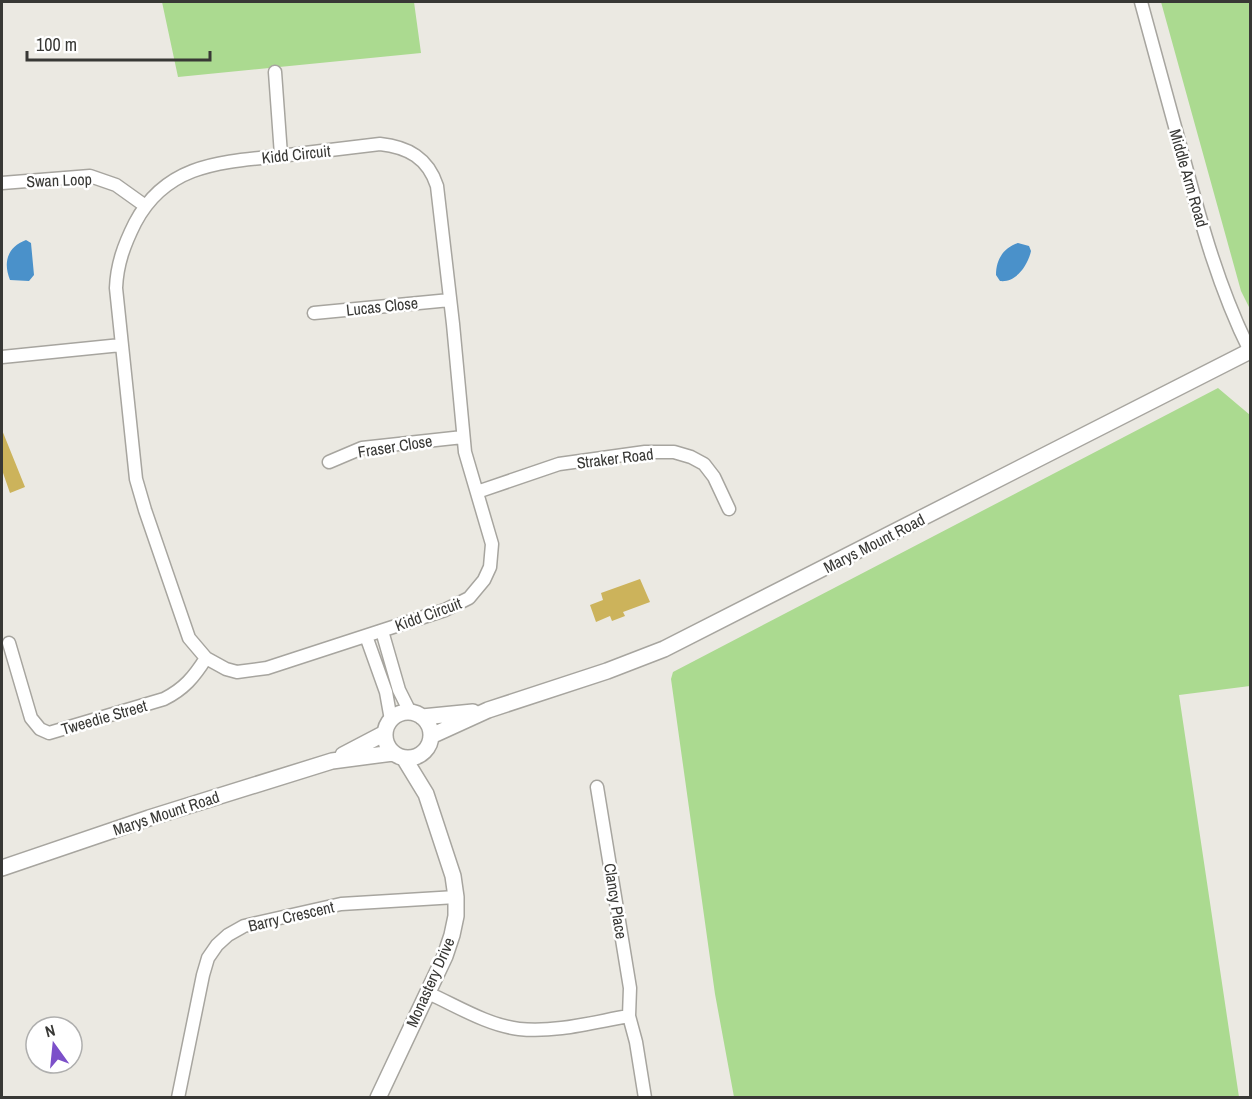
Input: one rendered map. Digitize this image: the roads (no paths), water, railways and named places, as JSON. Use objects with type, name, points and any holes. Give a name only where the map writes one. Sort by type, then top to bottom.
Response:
[{"type":"street","name":"Middle Arm Road","points":[[1141,2],[1193,194],[1224,294],[1250,351]]},
{"type":"street","points":[[275,72],[281,155]]},
{"type":"street","name":"Kidd Circuit","points":[[380,144],[405,149],[432,171],[437,186],[463,437],[469,470],[492,544],[490,567],[484,580],[469,598],[460,604],[267,668],[237,672],[206,658],[189,638],[145,510],[136,479],[121,345],[116,288],[117,268],[124,245],[144,206],[162,188],[190,171],[229,161],[281,155],[380,144]]},
{"type":"street","name":"Swan Loop","points":[[2,183],[90,176],[116,185],[144,206]]},
{"type":"street","name":"Lucas Close","points":[[315,314],[450,300]]},
{"type":"street","points":[[2,357],[121,345]]},
{"type":"street","name":"Marys Mount Road","points":[[431,736],[488,710],[607,671],[664,649],[1250,351]]},
{"type":"street","name":"Fraser Close","points":[[329,462],[362,448],[463,437]]},
{"type":"street","name":"Straker Road","points":[[477,492],[559,464],[645,452],[674,452],[704,464],[714,477],[729,509]]},
{"type":"street","points":[[366,636],[386,692],[388,727],[385,741],[398,755],[411,758],[424,752],[428,747],[430,729],[416,715],[399,690],[382,631]]},
{"type":"street","name":"Tweedie Street","points":[[9,643],[31,718],[40,729],[49,733],[164,699],[192,680],[206,658]]},
{"type":"street","name":"Marys Mount Road","points":[[416,715],[488,710]]},
{"type":"street","points":[[388,727],[396,715],[416,715]]},
{"type":"street","name":"Marys Mount Road","points":[[332,761],[388,727]]},
{"type":"street","name":"Monastery Drive","points":[[378,1098],[406,1035],[428,993],[452,935],[456,916],[456,897],[448,858],[426,794],[424,752]]},
{"type":"street","name":"Marys Mount Road","points":[[2,868],[149,818],[332,761],[398,755]]},
{"type":"street","name":"Monastery Drive","points":[[398,755],[426,794]]},
{"type":"street","name":"Clancy Place","points":[[597,787],[630,988],[629,1016],[636,1042],[645,1098]]},
{"type":"street","name":"Barry Crescent","points":[[178,1098],[208,958],[228,935],[244,926],[341,904],[456,897]]},
{"type":"street","points":[[428,993],[495,1024],[518,1029],[546,1030],[629,1016]]},
{"type":"water","points":[[26,240],[31,243],[34,275],[29,281],[10,280],[7,268],[8,256],[14,247]]},
{"type":"water","points":[[1018,243],[1029,246],[1031,251],[1027,262],[1016,276],[1000,281],[996,275],[997,264],[1004,251]]}]
